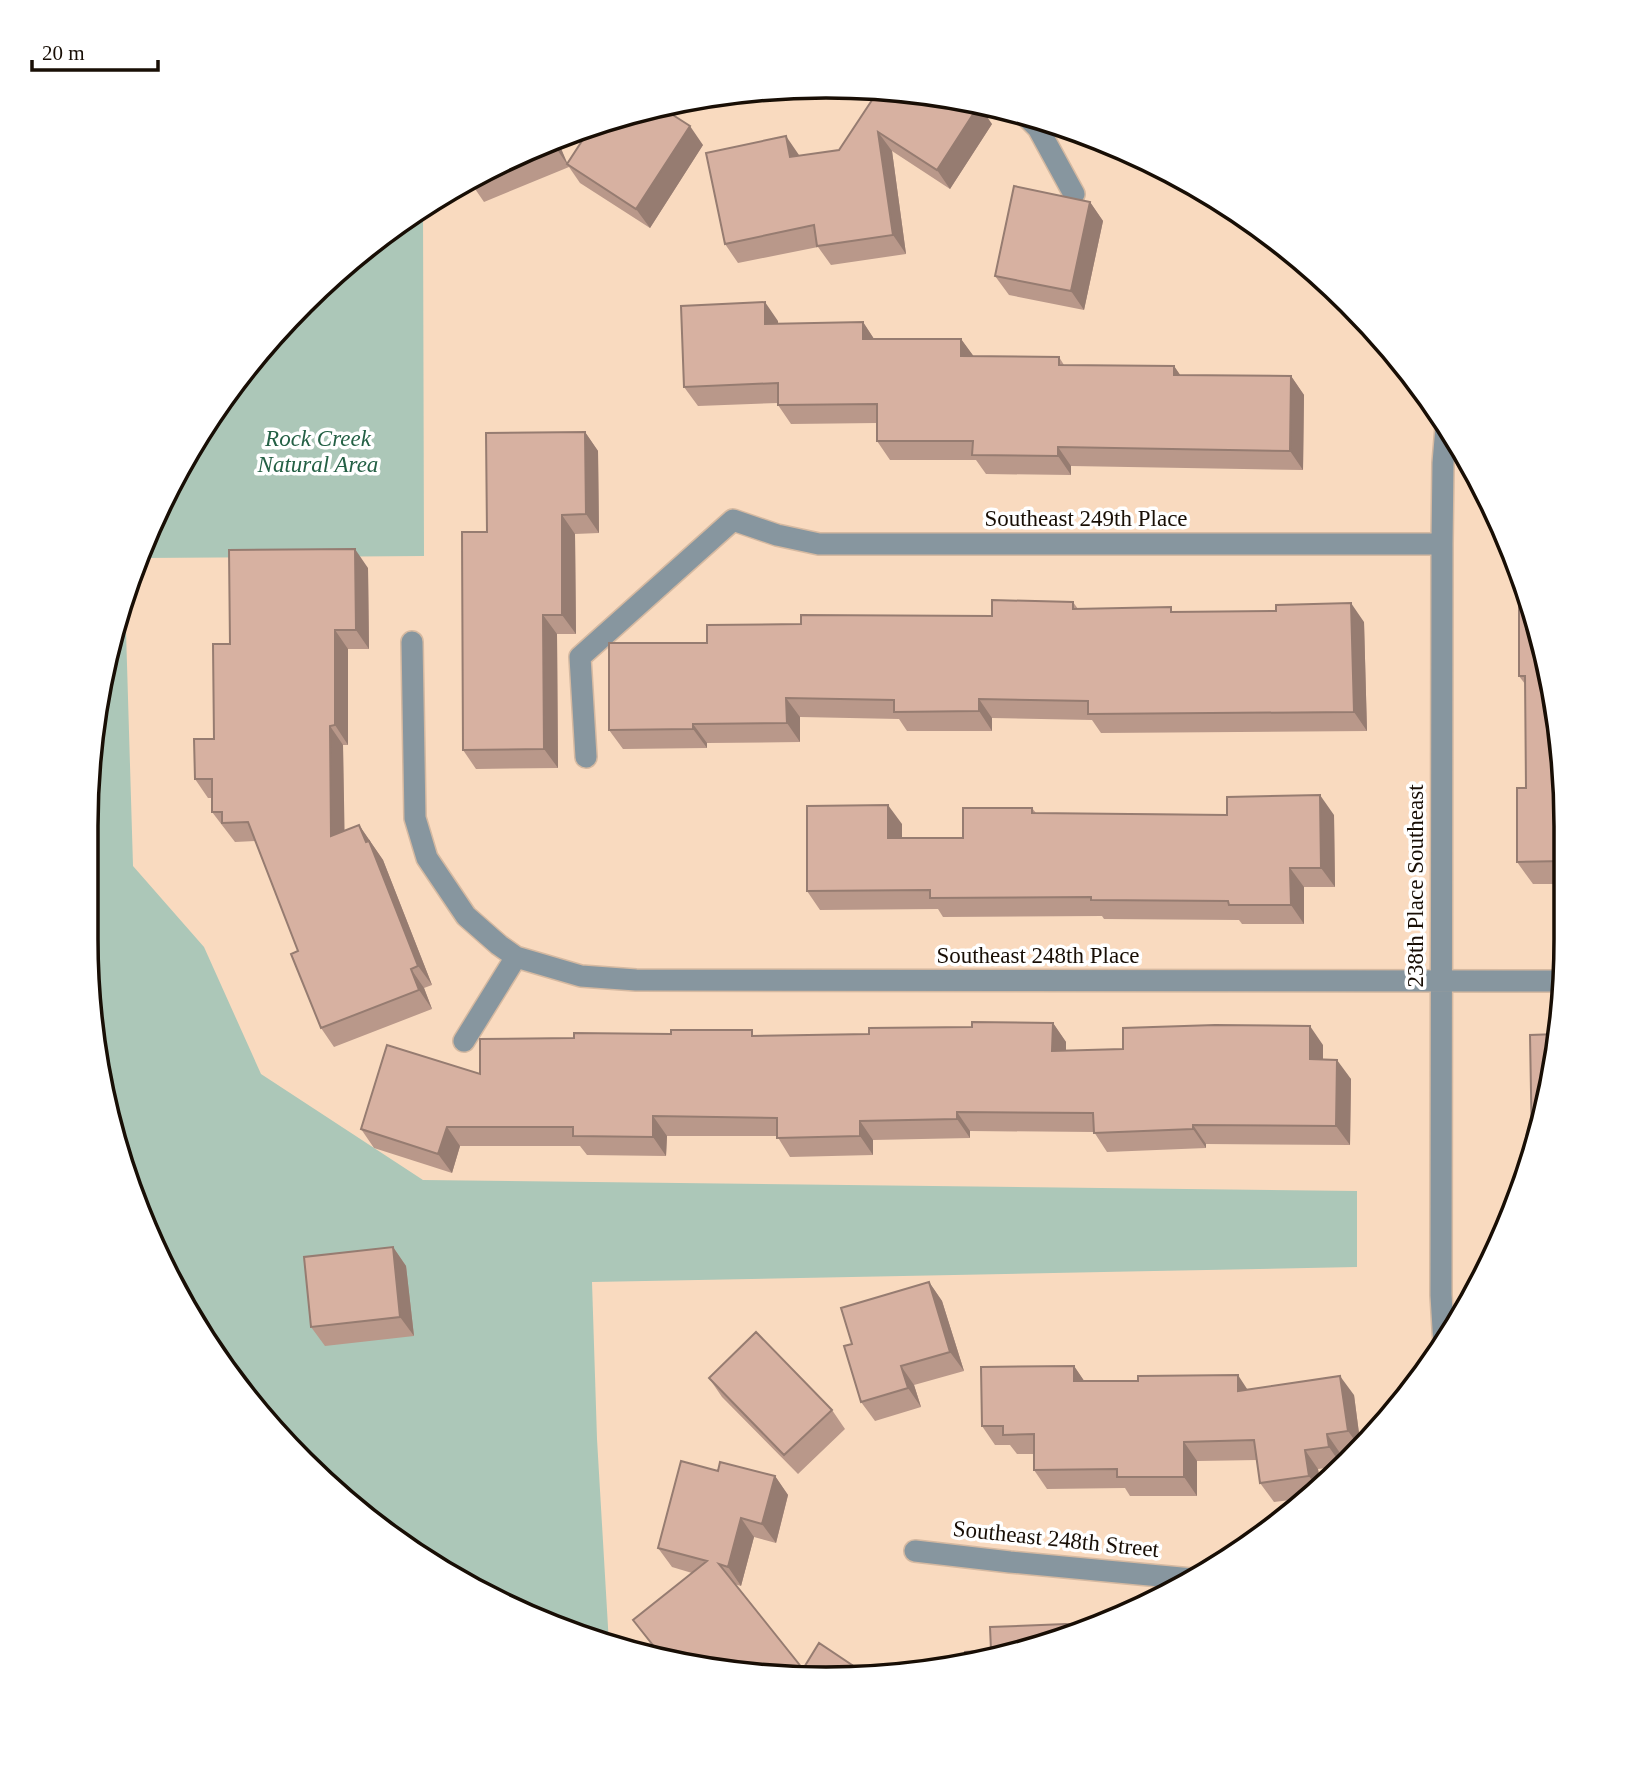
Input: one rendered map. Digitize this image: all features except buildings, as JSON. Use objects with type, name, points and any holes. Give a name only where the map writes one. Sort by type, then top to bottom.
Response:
[{"type":"street","points":[[1040,131],[1074,194]]},
{"type":"street","name":"238th Place Southeast","points":[[1443,1324],[1441,982],[1445,444]]},
{"type":"street","name":"Southeast 249th Place","points":[[586,757],[580,657],[733,520],[777,535],[819,544],[1442,544]]},
{"type":"street","points":[[412,642],[415,818],[427,858],[466,916],[516,957],[464,1041]]},
{"type":"street","name":"Southeast 248th Place","points":[[516,957],[581,976],[636,980],[1552,981]]},
{"type":"street","name":"Southeast 248th Street","points":[[915,1550],[1175,1577]]},
{"type":"green space","name":"Rock Creek Natural Area","points":[[423,220],[424,556],[149,558],[173,504],[196,462],[248,383],[311,311],[383,248]]},
{"type":"green space","points":[[126,628],[133,866],[204,947],[261,1074],[423,1180],[1357,1191],[1357,1267],[592,1282],[597,1439],[608,1633],[547,1612],[504,1592],[462,1569],[383,1517],[311,1454],[279,1419],[248,1382],[196,1303],[153,1218],[137,1173],[112,1081],[104,1034],[98,939],[100,778],[112,684]]}]
